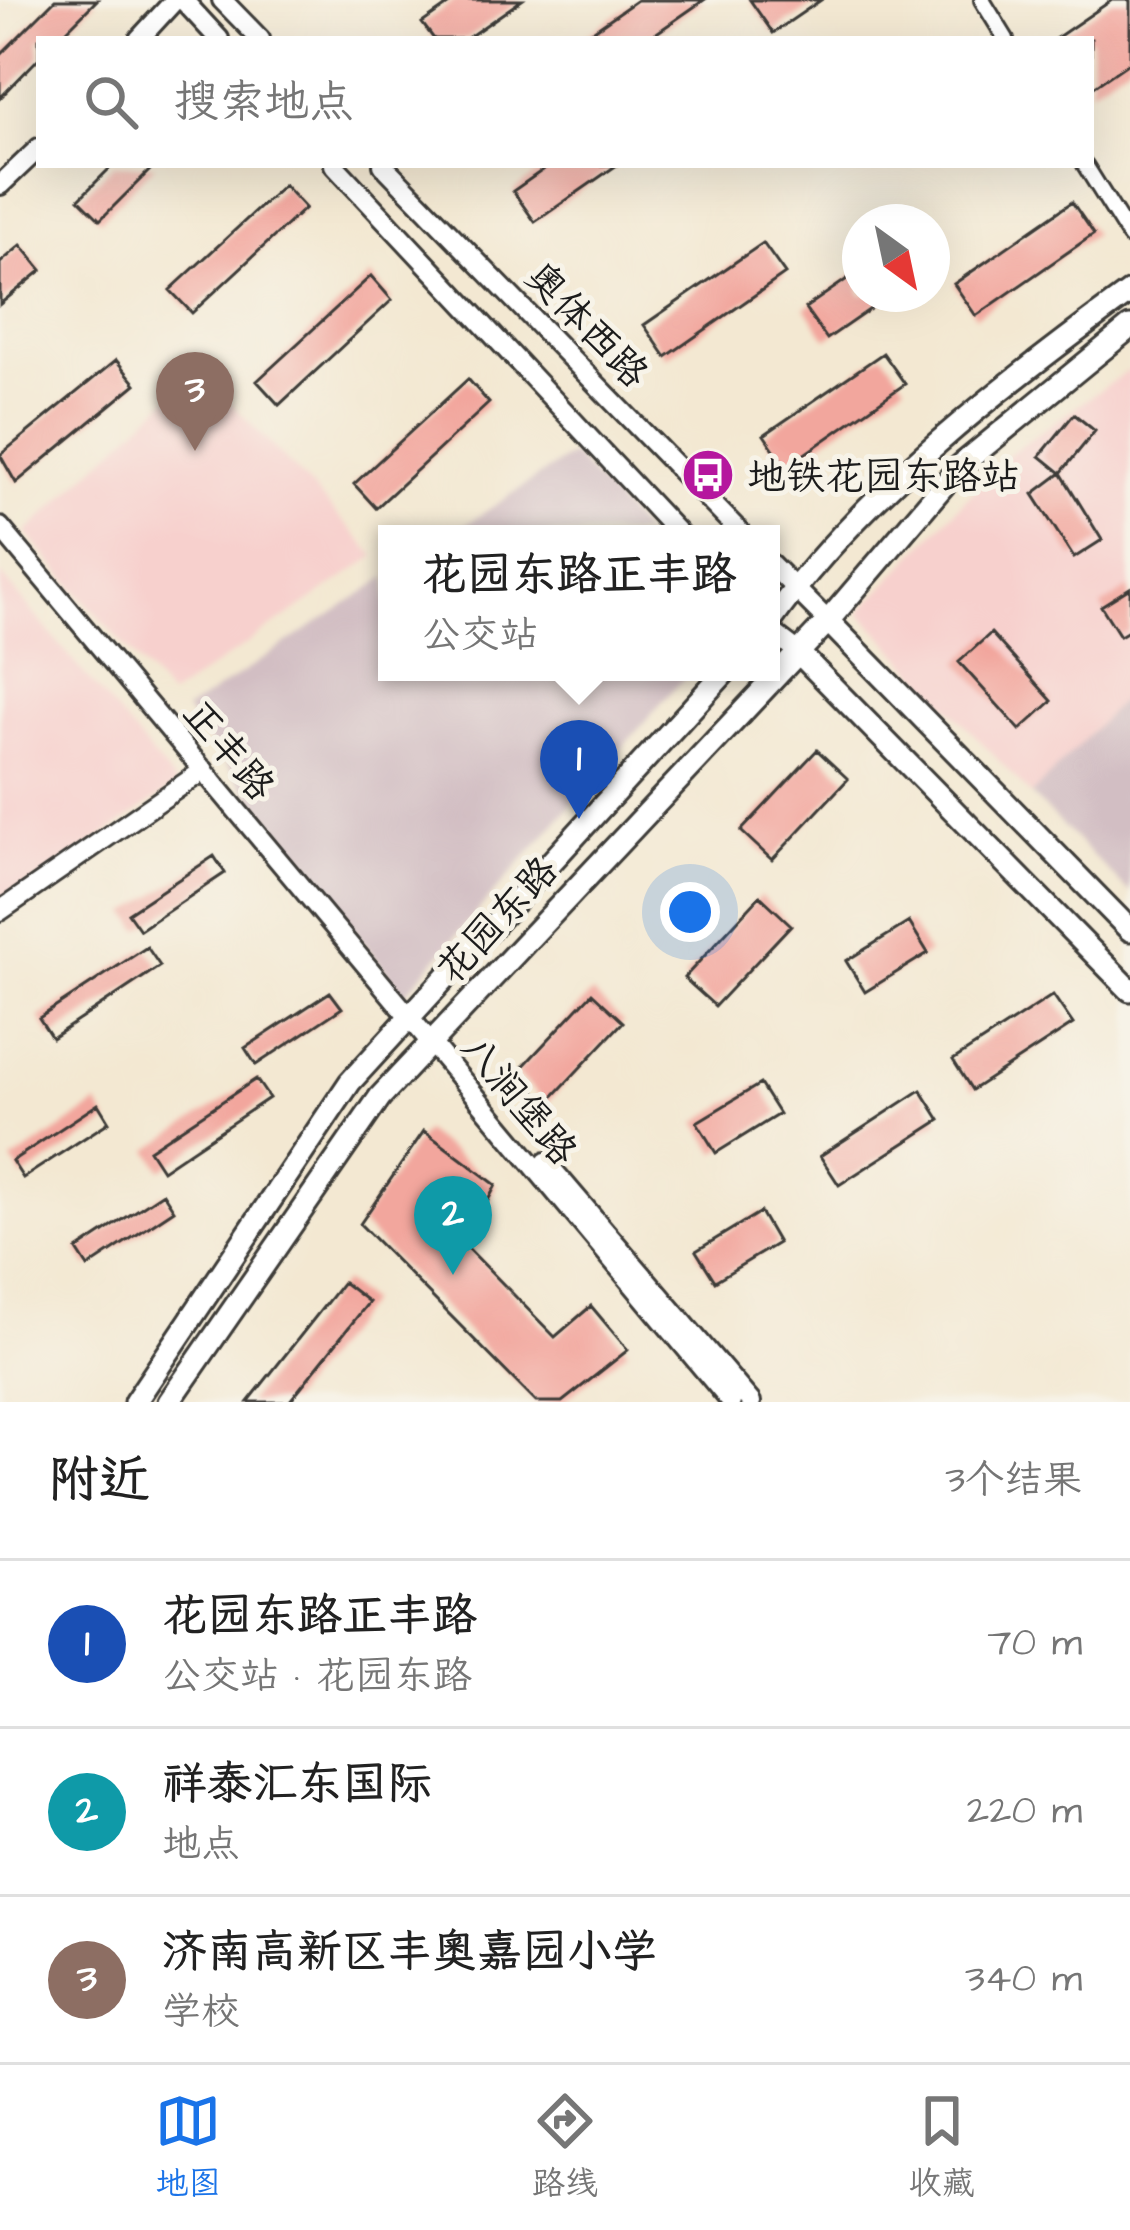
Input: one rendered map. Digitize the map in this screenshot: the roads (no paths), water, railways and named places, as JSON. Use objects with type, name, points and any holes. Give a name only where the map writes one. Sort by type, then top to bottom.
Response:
[{"type":"main road","points":[[780,608],[794,588],[971,417],[1036,360],[1130,292]]},
{"type":"main road","name":"花园东路","points":[[780,667],[828,621],[960,466],[1130,327]]},
{"type":"main road","points":[[828,621],[1130,930]]},
{"type":"main road","points":[[796,650],[1130,990]]},
{"type":"main road","name":"花园东路","points":[[135,1402],[350,1082],[717,681]]},
{"type":"main road","name":"花园东路","points":[[169,1402],[303,1201],[380,1097],[767,681]]},
{"type":"street","points":[[143,36],[179,0],[216,36]]},
{"type":"street","points":[[222,0],[257,36]]},
{"type":"street","points":[[982,0],[1004,36]]},
{"type":"street","points":[[1,181],[36,151]]},
{"type":"street","name":"奥体西路","points":[[337,168],[671,525]]},
{"type":"street","name":"奥体西路","points":[[386,168],[733,525]]},
{"type":"street","points":[[1087,168],[1130,237]]},
{"type":"street","name":"正丰路","points":[[0,527],[409,1013]]},
{"type":"street","points":[[780,573],[828,621]]},
{"type":"street","points":[[780,638],[796,650]]},
{"type":"street","points":[[0,911],[204,770]]},
{"type":"street","name":"八涧堡路","points":[[409,1013],[751,1402]]},
{"type":"street","name":"八涧堡路","points":[[433,1039],[731,1402]]},
{"type":"place","name":"济南高新区丰奥嘉园小学","points":[[195,451]]},
{"type":"place","name":"地铁花园东路站","points":[[708,475]]},
{"type":"place","name":"花园东路正丰路","points":[[579,819]]},
{"type":"place","name":"祥泰汇东国际","points":[[453,1275]]}]
